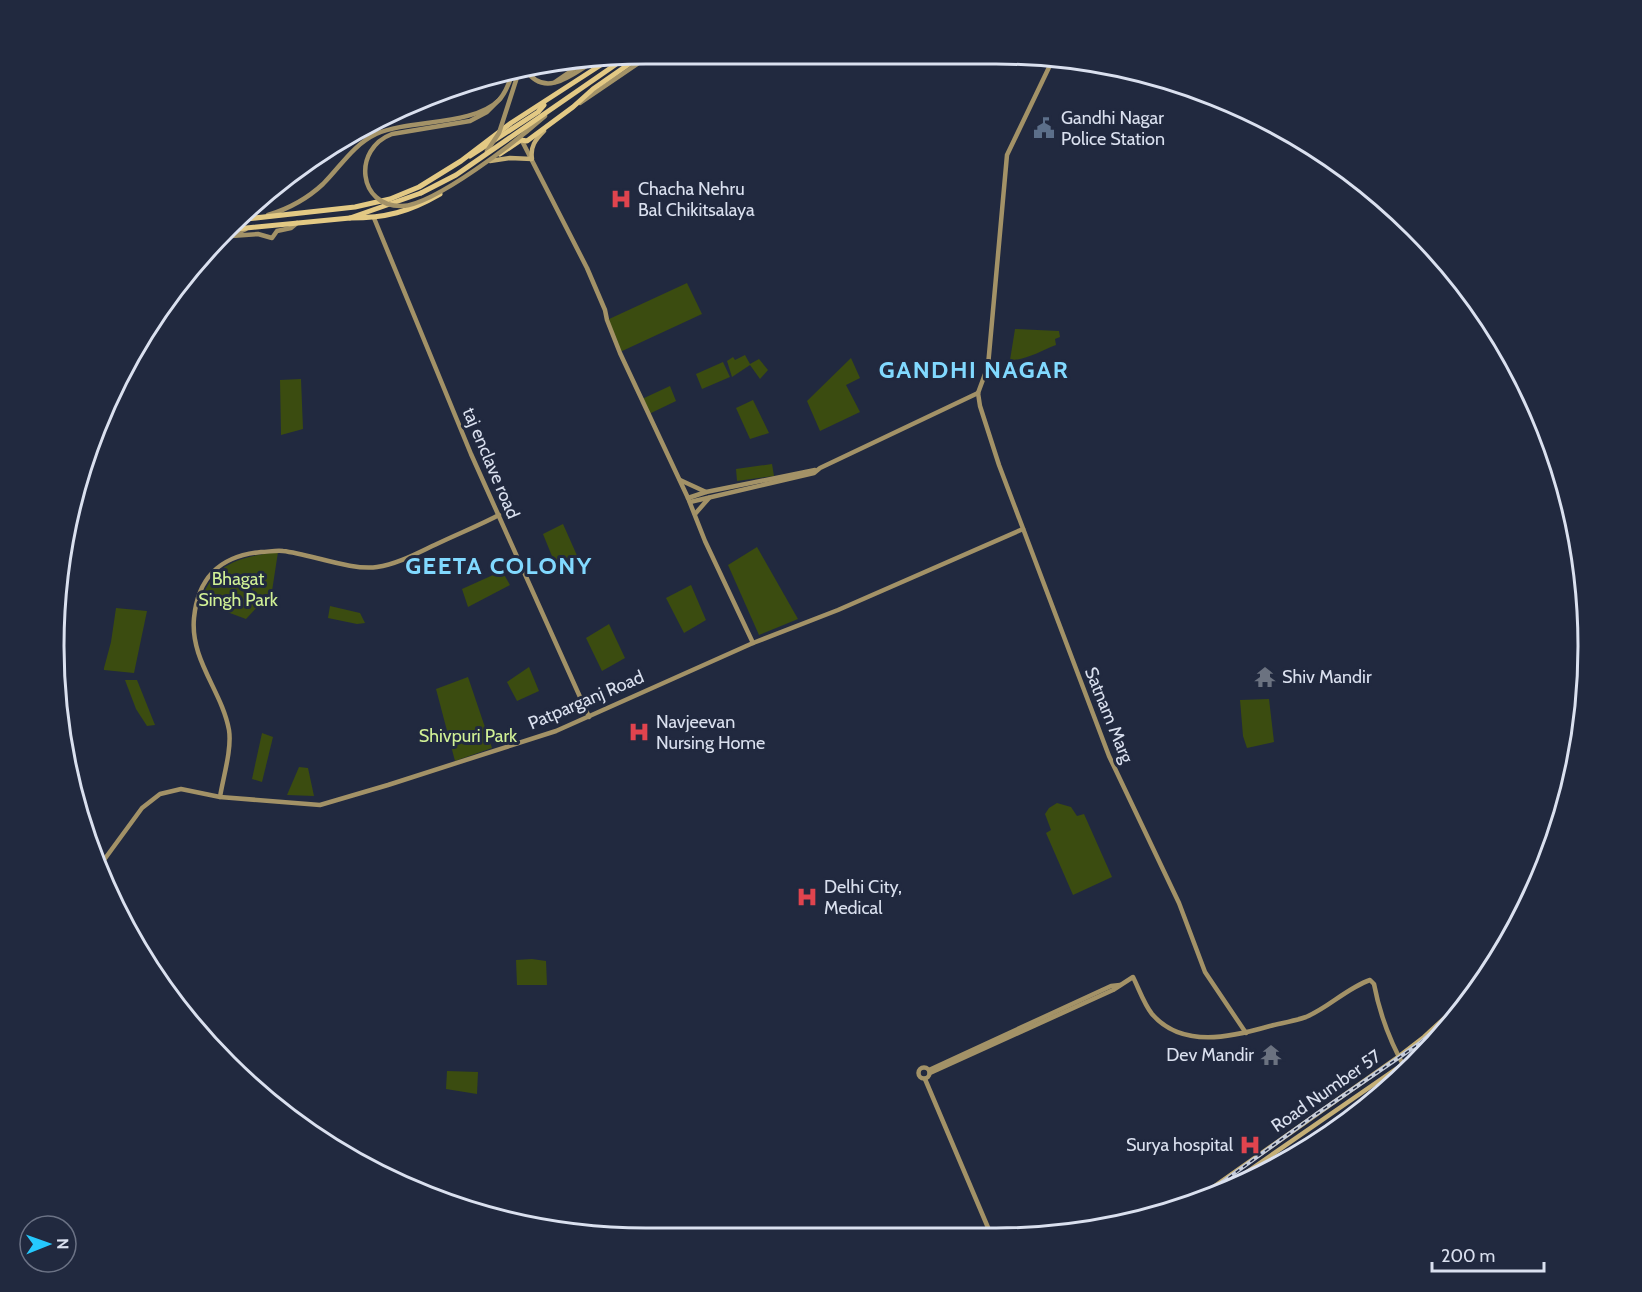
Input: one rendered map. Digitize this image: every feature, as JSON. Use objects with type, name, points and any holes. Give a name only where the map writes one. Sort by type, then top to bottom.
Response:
[{"type":"highway","points":[[241,229],[350,218],[374,218],[402,212],[424,203],[455,186],[521,140],[527,141],[628,65]]},
{"type":"highway","points":[[350,218],[421,193],[456,175],[614,66]]},
{"type":"highway","points":[[254,218],[355,207],[390,199],[418,187],[461,161],[598,67]]},
{"type":"main road","points":[[490,161],[510,158],[532,159],[531,149],[534,142],[554,121]]},
{"type":"main road","name":"Road Number 57","points":[[1219,1183],[1398,1057],[1434,1028]]},
{"type":"main road","points":[[1256,1166],[1392,1071]]},
{"type":"street","points":[[573,107],[637,64]]},
{"type":"street","points":[[689,500],[706,492],[818,469],[978,393],[988,366],[1007,155],[1049,67]]},
{"type":"street","points":[[532,76],[536,80],[553,83],[565,80],[580,68]]},
{"type":"street","points":[[481,158],[499,133],[516,80]]},
{"type":"street","points":[[509,81],[500,99],[488,112],[470,121],[392,134],[382,138],[373,147],[366,162],[366,179],[372,191],[382,201],[397,206],[409,205],[427,198],[495,156],[551,110]]},
{"type":"street","points":[[254,218],[277,212],[311,194],[324,183],[349,153],[372,136],[391,129],[474,114],[500,99]]},
{"type":"street","points":[[513,125],[568,229],[599,295],[623,360],[753,643]]},
{"type":"street","name":"taj enclave road","points":[[374,218],[498,515],[589,717]]},
{"type":"street","points":[[238,233],[272,238],[276,232],[291,228],[297,223]]},
{"type":"street","name":"Satnam Marg","points":[[978,393],[999,465],[1109,756],[1179,903],[1205,972],[1246,1033]]},
{"type":"street","points":[[689,500],[709,498],[801,477],[814,473],[818,469]]},
{"type":"street","points":[[680,480],[706,492]]},
{"type":"street","points":[[695,514],[709,498]]},
{"type":"street","points":[[220,797],[229,733],[223,710],[197,652],[193,621],[196,602],[206,578],[219,566],[234,557],[271,551],[282,551],[344,564],[380,567],[426,549],[498,515]]},
{"type":"street","name":"Patparganj Road","points":[[105,859],[142,808],[160,794],[181,789],[220,797],[328,804],[556,731],[753,643],[838,610],[1023,529]]},
{"type":"street","points":[[925,1079],[929,1072],[1113,990],[1133,977],[1153,1016],[1180,1032],[1202,1038],[1246,1033],[1307,1016],[1370,981],[1374,984],[1385,1029],[1401,1062]]},
{"type":"street","points":[[929,1072],[924,1068],[919,1072],[920,1077],[925,1079],[988,1228]]},
{"type":"green space","points":[[687,283],[702,314],[620,352],[607,320]]},
{"type":"green space","points":[[1015,329],[1059,331],[1060,337],[1055,339],[1056,345],[1028,357],[1010,360]]},
{"type":"green space","points":[[745,355],[750,364],[759,359],[768,370],[760,379],[750,365],[732,377],[727,361],[733,357],[735,360]]},
{"type":"green space","points":[[851,358],[860,378],[846,385],[860,412],[820,431],[807,401]]},
{"type":"green space","points":[[723,362],[730,377],[702,389],[696,374]]},
{"type":"green space","points":[[301,379],[303,429],[281,435],[280,380]]},
{"type":"green space","points":[[670,386],[676,401],[649,414],[642,399]]},
{"type":"green space","points":[[753,400],[769,433],[750,439],[736,408]]},
{"type":"green space","points":[[772,464],[774,476],[737,481],[736,469]]},
{"type":"green space","points":[[563,524],[579,560],[558,571],[543,534]]},
{"type":"green space","points":[[757,547],[798,619],[759,635],[728,565]]},
{"type":"green space","name":"Bhagat Singh Park","points":[[278,552],[272,591],[246,619],[200,602],[213,578],[230,564],[252,556]]},
{"type":"green space","points":[[502,571],[510,585],[468,607],[462,589]]},
{"type":"green space","points":[[691,585],[706,620],[684,633],[666,598]]},
{"type":"green space","points":[[330,606],[360,613],[365,623],[357,624],[328,618]]},
{"type":"green space","points":[[116,608],[147,611],[134,673],[104,670]]},
{"type":"green space","points":[[609,624],[625,658],[602,671],[586,638]]},
{"type":"green space","points":[[529,667],[539,691],[517,701],[507,682]]},
{"type":"green space","name":"Shivpuri Park","points":[[468,677],[492,748],[455,761],[436,689]]},
{"type":"green space","points":[[125,680],[137,680],[155,725],[147,726],[136,709]]},
{"type":"green space","points":[[1269,699],[1274,742],[1247,748],[1243,736],[1240,700]]},
{"type":"green space","points":[[262,733],[273,737],[262,782],[252,779]]},
{"type":"green space","points":[[299,767],[308,768],[314,796],[287,795]]},
{"type":"green space","points":[[1057,803],[1071,807],[1077,816],[1084,814],[1112,877],[1073,895],[1046,833],[1051,830],[1045,814]]},
{"type":"green space","points":[[516,960],[546,961],[547,985],[517,985]]},
{"type":"green space","points":[[447,1071],[478,1072],[477,1094],[446,1089]]},
{"type":"railway","points":[[1224,1181],[1420,1043]]},
{"type":"place","name":"Gandhi Nagar Police Station","points":[[1044,128]]},
{"type":"place","name":"Chacha Nehru Bal Chikitsalaya","points":[[621,199]]},
{"type":"place","name":"Shiv Mandir","points":[[1265,677]]},
{"type":"place","name":"Navjeevan Nursing Home","points":[[639,732]]},
{"type":"place","name":"Delhi City, Medical","points":[[807,897]]},
{"type":"place","name":"Dev Mandir","points":[[1271,1055]]},
{"type":"place","name":"Surya hospital","points":[[1250,1145]]},
{"type":"district","name":"GANDHI NAGAR","points":[[974,370]]},
{"type":"district","name":"GEETA COLONY","points":[[499,566]]}]
